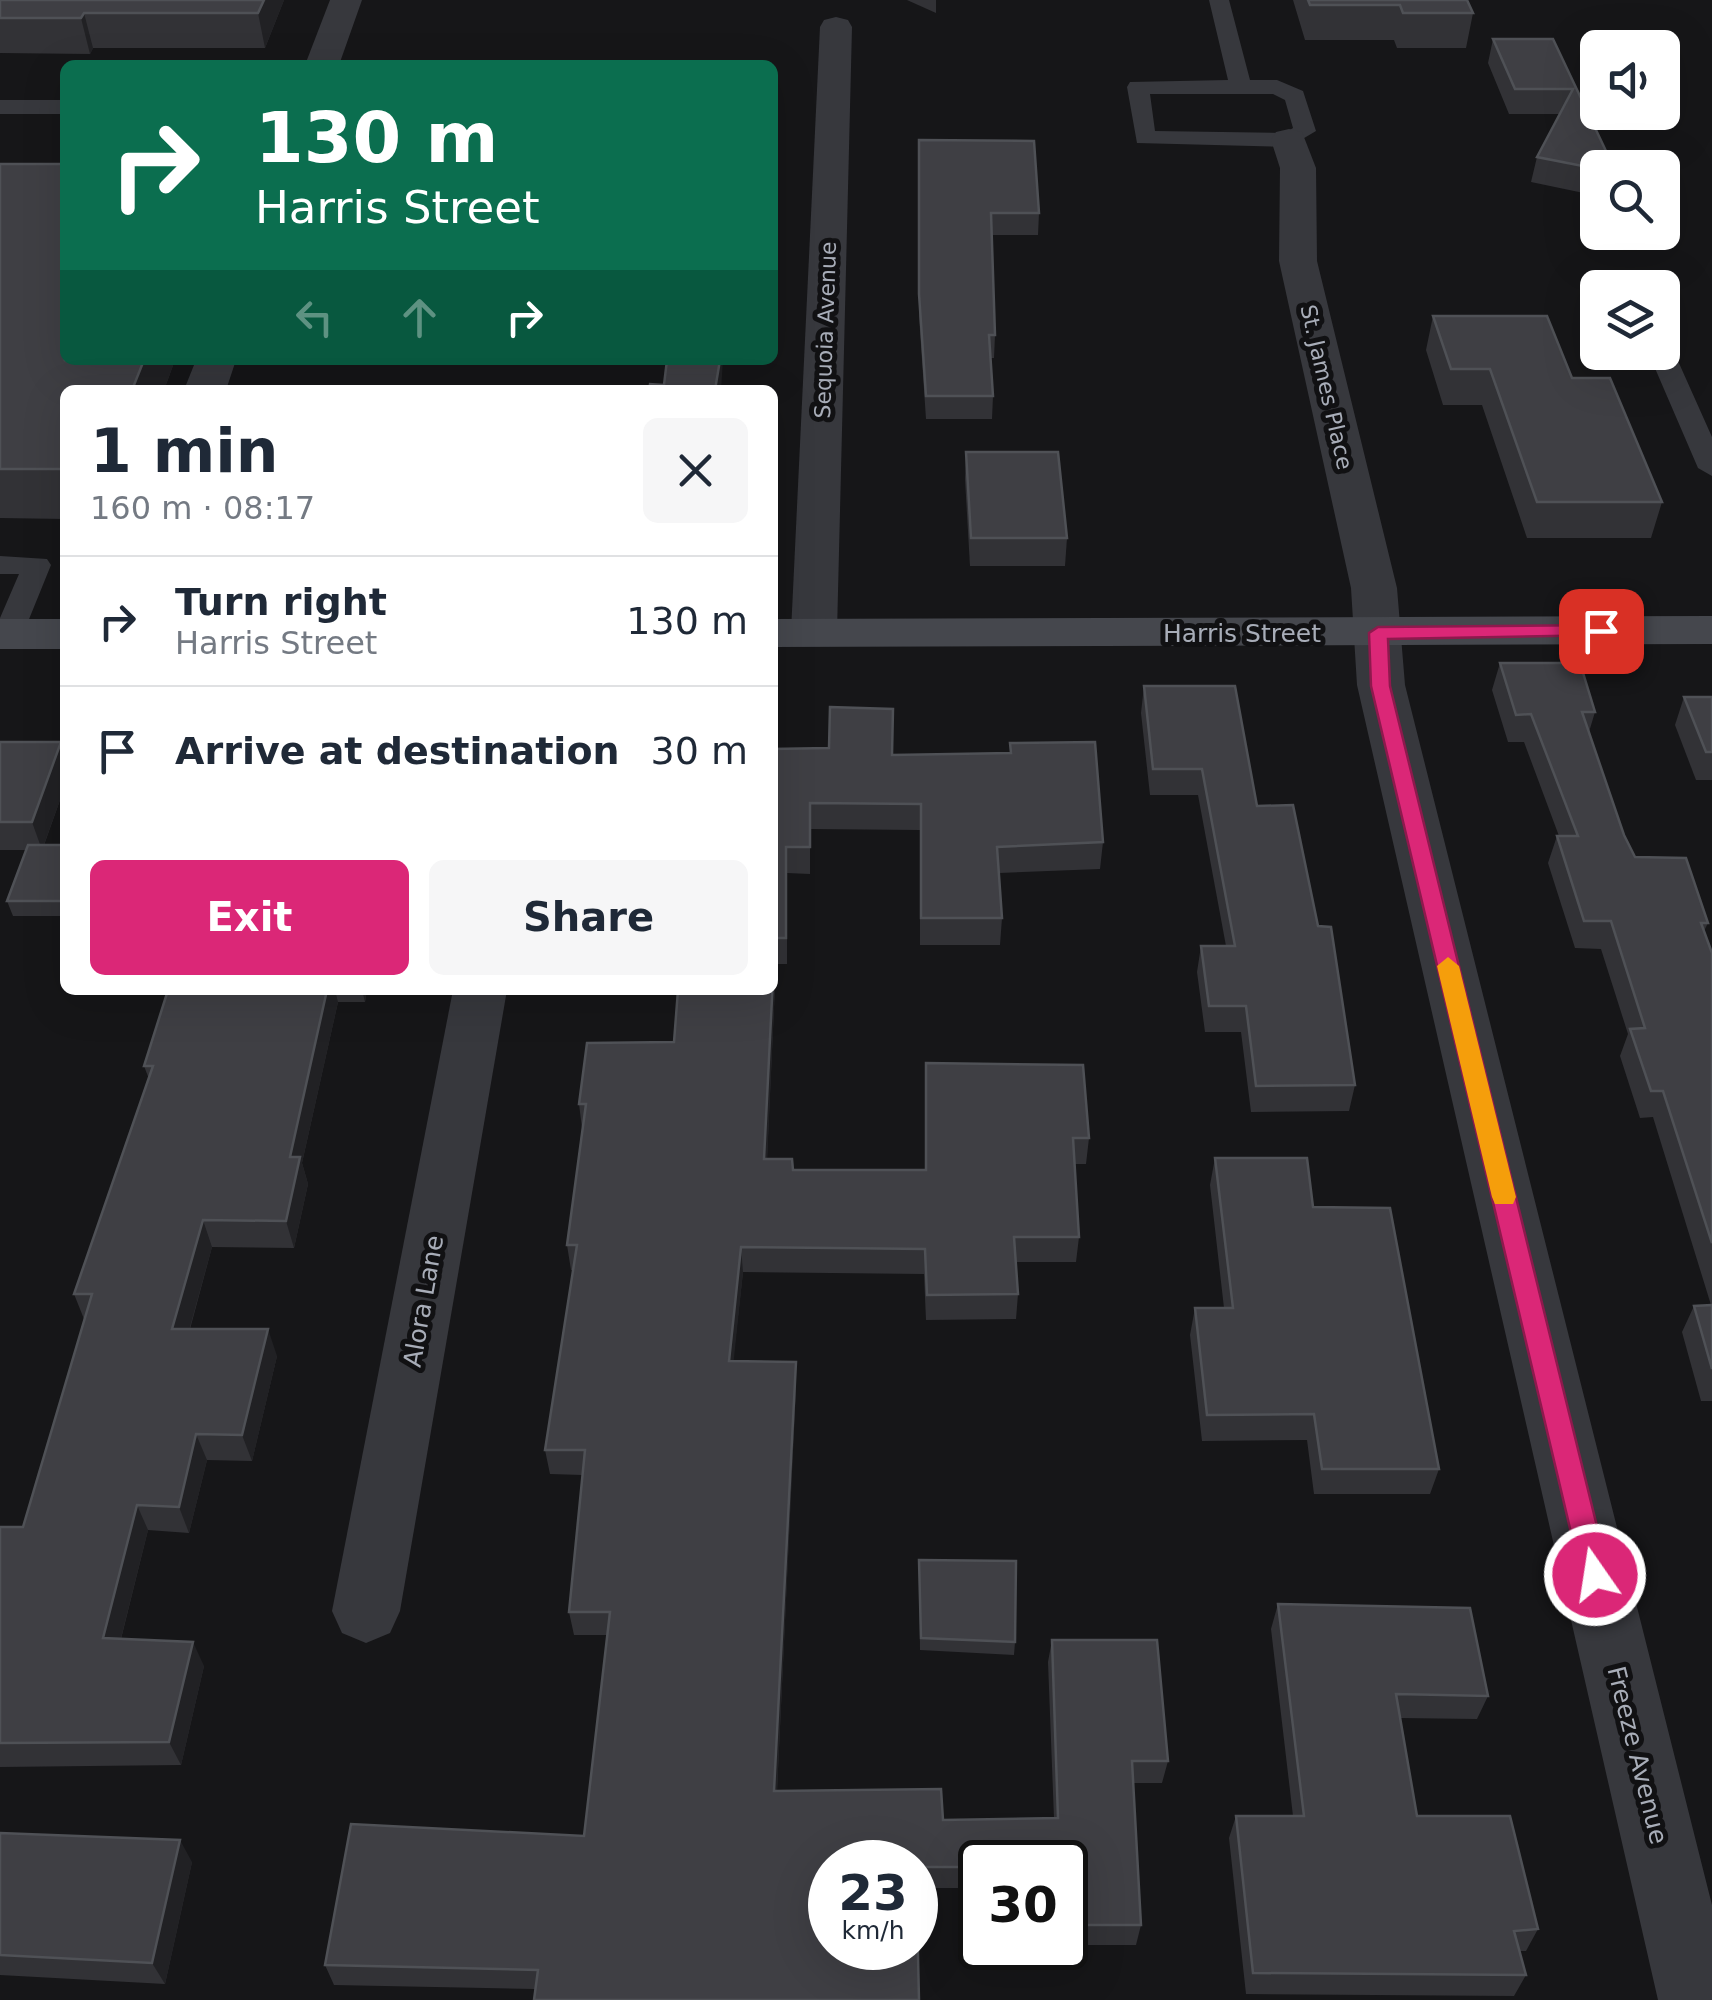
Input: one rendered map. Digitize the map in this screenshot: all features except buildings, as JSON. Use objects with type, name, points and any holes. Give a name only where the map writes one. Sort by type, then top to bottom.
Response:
[{"type":"main road","name":"Harris Street","points":[[793,632],[1712,630]]},
{"type":"main road","points":[[4,634],[60,634]]},
{"type":"street","points":[[324,60],[346,0]]},
{"type":"street","name":"Sequoia Avenue","points":[[793,632],[836,27]]},
{"type":"street","name":"St. James Place","points":[[1289,140],[1298,168],[1298,261],[1374,588],[1378,633]]},
{"type":"street","name":"Freeze Avenue","points":[[1378,633],[1380,686],[1697,2000]]},
{"type":"street","name":"Alora Lane","points":[[366,1611],[479,995]]},
{"type":"lane","points":[[1219,0],[1241,87]]},
{"type":"lane","points":[[1138,86],[1241,87],[1278,87],[1295,96],[1305,131],[1289,140],[1146,138],[1138,86]]},
{"type":"lane","points":[[0,107],[60,107]]},
{"type":"lane","points":[[1669,370],[1712,468]]},
{"type":"lane","points":[[0,565],[37,565],[4,634]]},
{"type":"slow traffic","points":[[1448,966],[1504,1197]]},
{"type":"route","points":[[1595,1575],[1380,686],[1378,633],[1601,631]]}]
